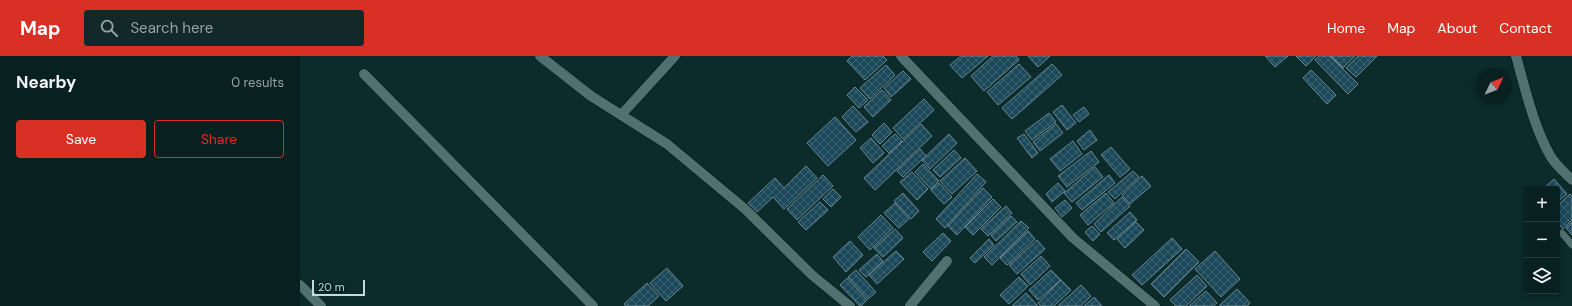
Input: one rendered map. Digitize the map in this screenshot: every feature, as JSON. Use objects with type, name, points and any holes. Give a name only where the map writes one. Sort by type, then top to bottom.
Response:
[{"type":"street","points":[[540,56],[591,96],[622,114],[667,144],[745,209],[812,275],[850,306]]},
{"type":"street","points":[[622,114],[675,56]]},
{"type":"street","points":[[901,56],[1073,238],[1155,306]]},
{"type":"street","points":[[1516,56],[1531,106],[1544,142],[1552,158],[1572,180]]},
{"type":"street","points":[[364,74],[593,306]]},
{"type":"street","points":[[910,306],[947,261]]},
{"type":"street","points":[[300,285],[321,306]]},
{"type":"lane","points":[[1562,233],[1572,246]]},
{"type":"building","points":[[852,56],[883,56],[887,60],[865,80],[847,61]]},
{"type":"building","points":[[961,56],[988,56],[962,78],[950,65]]},
{"type":"building","points":[[993,56],[1016,56],[1019,60],[984,91],[971,76]]},
{"type":"building","points":[[1028,56],[1050,56],[1038,67]]},
{"type":"building","points":[[1265,56],[1288,56],[1275,67]]},
{"type":"building","points":[[1296,56],[1316,56],[1306,66]]},
{"type":"building","points":[[1319,56],[1330,56],[1358,84],[1348,94],[1315,60]]},
{"type":"building","points":[[1331,56],[1355,56],[1343,68]]},
{"type":"building","points":[[1358,56],[1377,56],[1356,77],[1346,68]]},
{"type":"building","points":[[1019,64],[1031,77],[998,105],[987,92]]},
{"type":"building","points":[[1052,64],[1062,75],[1012,119],[1002,108]]},
{"type":"building","points":[[886,65],[895,75],[870,99],[860,88]]},
{"type":"building","points":[[1311,70],[1336,95],[1327,104],[1303,78]]},
{"type":"building","points":[[903,71],[911,79],[891,97],[884,88]]},
{"type":"building","points":[[855,87],[868,100],[859,108],[847,95]]},
{"type":"building","points":[[882,90],[891,100],[873,117],[864,107]]},
{"type":"building","points":[[924,99],[934,110],[903,139],[893,128]]},
{"type":"building","points":[[1062,105],[1076,123],[1067,130],[1053,112]]},
{"type":"building","points":[[853,106],[868,122],[856,132],[842,117]]},
{"type":"building","points":[[1084,107],[1089,114],[1079,122],[1073,115]]},
{"type":"building","points":[[1049,113],[1056,122],[1032,140],[1025,131]]},
{"type":"building","points":[[835,117],[856,140],[828,166],[807,143]]},
{"type":"building","points":[[884,123],[892,132],[880,144],[872,135]]},
{"type":"building","points":[[921,124],[932,136],[875,190],[864,178]]},
{"type":"building","points":[[1056,124],[1063,133],[1040,151],[1033,142]]},
{"type":"building","points":[[1090,130],[1097,140],[1084,150],[1077,141]]},
{"type":"building","points":[[895,134],[902,141],[889,153],[882,146]]},
{"type":"building","points":[[949,134],[957,143],[930,169],[922,160]]},
{"type":"building","points":[[1024,134],[1038,153],[1032,158],[1017,138]]},
{"type":"building","points":[[871,138],[884,153],[873,163],[860,148]]},
{"type":"building","points":[[1073,141],[1082,154],[1060,171],[1050,159]]},
{"type":"building","points":[[1111,147],[1130,169],[1120,177],[1101,155]]},
{"type":"building","points":[[920,149],[926,156],[903,177],[897,171]]},
{"type":"building","points":[[954,150],[961,158],[940,177],[933,170]]},
{"type":"building","points":[[1091,151],[1099,162],[1067,187],[1058,176]]},
{"type":"building","points":[[965,158],[977,171],[952,194],[940,181]]},
{"type":"building","points":[[923,164],[939,181],[931,189],[915,172]]},
{"type":"building","points":[[806,166],[817,178],[784,209],[773,197],[757,212],[748,203],[775,178],[784,188]]},
{"type":"building","points":[[1095,167],[1103,177],[1072,202],[1064,193]]},
{"type":"building","points":[[1133,171],[1139,177],[1115,199],[1108,192]]},
{"type":"building","points":[[912,172],[928,189],[917,200],[900,182]]},
{"type":"building","points":[[977,174],[986,182],[945,228],[936,219]]},
{"type":"building","points":[[823,175],[833,186],[797,220],[787,209]]},
{"type":"building","points":[[1109,175],[1115,183],[1082,210],[1076,203]]},
{"type":"building","points":[[1142,176],[1151,186],[1130,204],[1122,195]]},
{"type":"building","points":[[1554,179],[1567,194],[1560,200],[1560,186],[1546,186]]},
{"type":"building","points":[[939,183],[952,197],[944,204],[931,190]]},
{"type":"building","points":[[1058,183],[1065,191],[1052,202],[1046,194]]},
{"type":"building","points":[[983,188],[992,197],[957,235],[948,226]]},
{"type":"building","points":[[833,189],[841,197],[831,207],[823,199]]},
{"type":"building","points":[[903,193],[919,211],[911,219],[894,201]]},
{"type":"building","points":[[1106,193],[1114,203],[1088,225],[1080,215]]},
{"type":"building","points":[[1570,194],[1572,197],[1572,220],[1563,229],[1560,226],[1560,203]]},
{"type":"building","points":[[1122,197],[1130,206],[1101,232],[1094,224]]},
{"type":"building","points":[[993,199],[1001,207],[973,235],[965,227]]},
{"type":"building","points":[[1065,200],[1072,208],[1062,217],[1055,208]]},
{"type":"building","points":[[820,202],[828,210],[806,230],[798,222]]},
{"type":"building","points":[[895,203],[909,219],[899,228],[884,213]]},
{"type":"building","points":[[1006,206],[1012,213],[988,236],[981,229]]},
{"type":"building","points":[[1130,212],[1137,220],[1114,240],[1107,233]]},
{"type":"building","points":[[881,215],[893,228],[870,250],[858,237]]},
{"type":"building","points":[[1011,216],[1017,222],[996,241],[991,235]]},
{"type":"building","points":[[1021,221],[1029,228],[992,265],[984,257]]},
{"type":"building","points":[[1136,222],[1144,230],[1125,248],[1117,239]]},
{"type":"building","points":[[1572,222],[1572,235],[1566,228]]},
{"type":"building","points":[[1092,226],[1100,234],[1093,241],[1085,232]]},
{"type":"building","points":[[895,229],[903,238],[883,257],[874,248]]},
{"type":"building","points":[[1028,231],[1035,239],[1007,265],[1000,258]]},
{"type":"building","points":[[943,233],[951,241],[932,261],[923,252]]},
{"type":"building","points":[[1172,238],[1182,249],[1142,285],[1132,275]]},
{"type":"building","points":[[989,239],[994,245],[975,263],[970,258]]},
{"type":"building","points":[[1037,240],[1045,249],[1017,274],[1009,265]]},
{"type":"building","points":[[850,241],[863,255],[846,272],[833,257]]},
{"type":"building","points":[[1186,249],[1199,262],[1164,297],[1151,284]]},
{"type":"building","points":[[896,251],[904,259],[877,284],[869,275]]},
{"type":"building","points":[[1215,251],[1240,279],[1221,297],[1195,269]]},
{"type":"building","points":[[877,254],[883,261],[866,277],[859,270]]},
{"type":"building","points":[[1041,256],[1050,266],[1030,285],[1021,274]]},
{"type":"building","points":[[667,268],[683,286],[666,301],[650,283]]},
{"type":"building","points":[[856,270],[876,292],[868,299],[848,277]]},
{"type":"building","points":[[1051,270],[1061,280],[1038,300],[1029,290]]},
{"type":"building","points":[[1197,275],[1207,286],[1186,306],[1176,306],[1170,300]]},
{"type":"building","points":[[1019,277],[1028,286],[1009,304],[1000,295]]},
{"type":"building","points":[[847,278],[867,300],[861,306],[840,285]]},
{"type":"building","points":[[1061,280],[1071,290],[1054,306],[1041,306],[1038,303]]},
{"type":"building","points":[[647,283],[659,296],[648,306],[626,306],[624,304]]},
{"type":"building","points":[[1081,285],[1091,296],[1081,306],[1058,306]]},
{"type":"building","points":[[1237,289],[1250,303],[1247,306],[1219,306]]},
{"type":"building","points":[[1206,291],[1217,303],[1213,306],[1189,306]]},
{"type":"building","points":[[1026,293],[1038,306],[1012,306]]},
{"type":"building","points":[[1094,297],[1102,306],[1084,306]]}]
